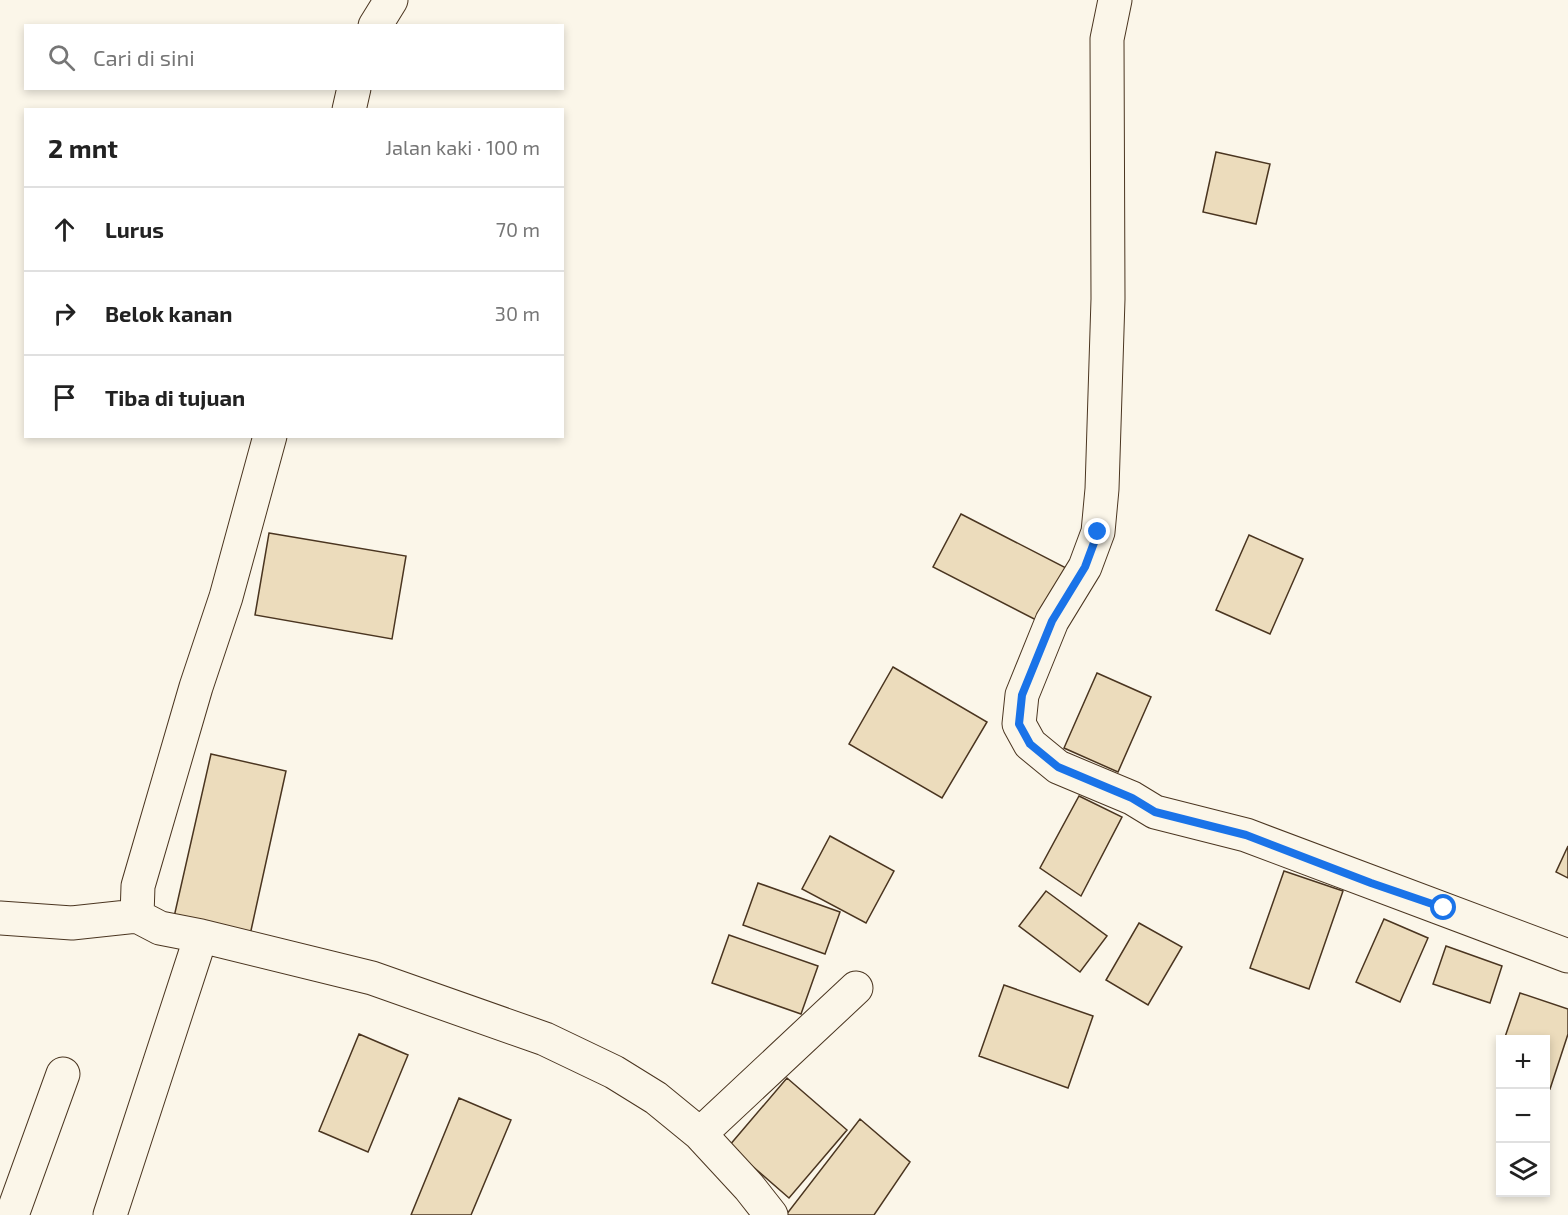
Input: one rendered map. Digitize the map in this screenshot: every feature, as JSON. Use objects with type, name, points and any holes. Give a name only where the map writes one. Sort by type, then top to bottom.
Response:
[{"type":"street","points":[[376,24],[391,0]]},
{"type":"street","points":[[1115,0],[1107,39],[1107,299],[1102,489],[1098,532],[1085,567],[1052,621],[1022,695],[1019,724],[1030,744],[1058,767],[1132,798],[1155,812],[1246,835],[1371,883],[1496,927],[1568,956]]},
{"type":"street","points":[[349,108],[354,90]]},
{"type":"street","points":[[137,916],[138,886],[196,687],[226,597],[269,438]]},
{"type":"street","points":[[0,918],[72,923],[137,916],[160,928],[372,978],[545,1039],[622,1077],[656,1098],[700,1134],[749,1187],[771,1215]]},
{"type":"street","points":[[110,1215],[201,936]]},
{"type":"street","points":[[700,1134],[856,988]]},
{"type":"street","points":[[12,1215],[12,1180],[63,1074]]},
{"type":"building","points":[[1216,152],[1270,164],[1256,224],[1203,212]]},
{"type":"building","points":[[961,514],[1070,570],[1042,623],[933,567]]},
{"type":"building","points":[[269,533],[406,556],[392,639],[255,615]]},
{"type":"building","points":[[1249,535],[1303,559],[1270,634],[1216,610]]},
{"type":"building","points":[[893,667],[987,722],[942,798],[849,744]]},
{"type":"building","points":[[1097,673],[1151,697],[1118,772],[1064,748]]},
{"type":"building","points":[[211,754],[286,771],[250,935],[174,917]]},
{"type":"building","points":[[1079,796],[1122,817],[1081,896],[1040,868]]},
{"type":"building","points":[[830,836],[894,871],[866,923],[802,889]]},
{"type":"building","points":[[1568,846],[1568,878],[1556,872]]},
{"type":"building","points":[[1284,871],[1343,891],[1309,989],[1250,968]]},
{"type":"building","points":[[758,883],[840,912],[825,954],[743,925]]},
{"type":"building","points":[[1046,891],[1107,936],[1080,972],[1019,926]]},
{"type":"building","points":[[1384,919],[1428,938],[1400,1002],[1356,982]]},
{"type":"building","points":[[1139,923],[1182,947],[1148,1005],[1106,980]]},
{"type":"building","points":[[729,935],[818,966],[801,1014],[712,983]]},
{"type":"building","points":[[1446,946],[1502,966],[1490,1003],[1433,984]]},
{"type":"building","points":[[1004,985],[1093,1016],[1068,1088],[979,1056]]},
{"type":"building","points":[[1520,993],[1568,1009],[1568,1034],[1550,1089],[1550,1035],[1506,1035]]},
{"type":"building","points":[[359,1034],[408,1055],[368,1152],[319,1131]]},
{"type":"building","points":[[787,1078],[847,1130],[789,1198],[729,1146]]},
{"type":"building","points":[[459,1098],[511,1120],[471,1215],[411,1215]]},
{"type":"building","points":[[860,1119],[910,1162],[874,1215],[786,1215]]},
{"type":"route","points":[[1098,532],[1085,567],[1052,621],[1022,695],[1019,724],[1030,744],[1058,767],[1132,798],[1155,812],[1246,835],[1444,908]]}]
